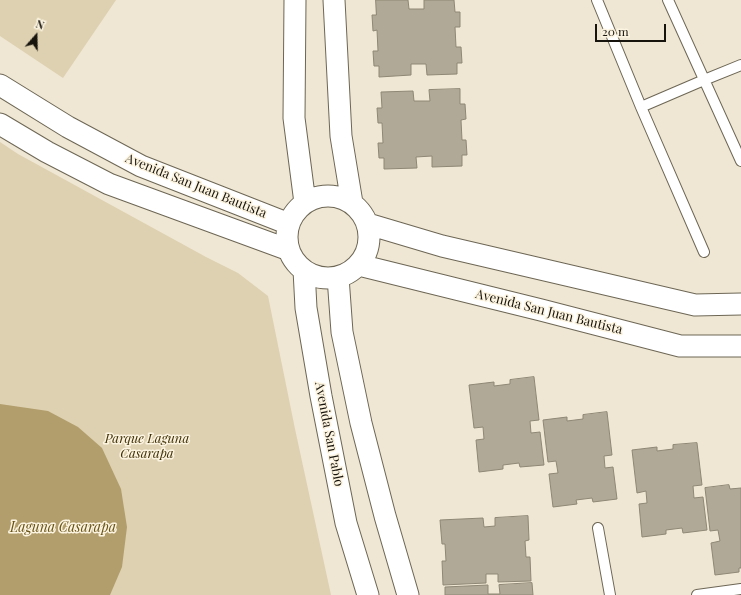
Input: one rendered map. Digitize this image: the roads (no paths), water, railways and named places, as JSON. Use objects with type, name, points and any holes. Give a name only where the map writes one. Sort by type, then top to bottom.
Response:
[{"type":"street","points":[[295,0],[294,118],[305,203]]},
{"type":"street","points":[[334,0],[341,136],[352,203]]},
{"type":"street","name":"Avenida San Juan Bautista","points":[[0,85],[68,127],[141,166],[289,224]]},
{"type":"street","name":"Avenida San Juan Bautista","points":[[0,124],[47,152],[110,184],[289,250]]},
{"type":"street","points":[[329,196],[341,198],[352,203],[361,212],[368,224],[370,235],[365,256],[359,265],[338,277],[326,278],[314,275],[304,270],[295,261],[289,250],[287,237],[289,224],[295,212],[305,203],[316,197],[329,196]]},
{"type":"street","points":[[368,224],[442,246],[695,305],[741,304]]},
{"type":"street","name":"Avenida San Juan Bautista","points":[[359,265],[680,346],[741,346]]},
{"type":"street","name":"Avenida San Pablo","points":[[304,270],[306,308],[321,396],[346,523],[368,595]]},
{"type":"street","points":[[338,277],[342,332],[361,423],[385,516],[408,595]]},
{"type":"lane","points":[[597,0],[641,107],[704,252]]},
{"type":"lane","points":[[668,0],[741,161]]},
{"type":"lane","points":[[641,107],[741,65]]},
{"type":"lane","points":[[598,528],[610,595]]},
{"type":"lane","points":[[697,595],[741,588]]},
{"type":"water","name":"Laguna Casarapa","points":[[0,404],[48,411],[78,427],[102,448],[121,489],[127,527],[122,567],[110,595],[0,595]]},
{"type":"park label","name":"Parque Laguna Casarapa","points":[[147,446]]}]
